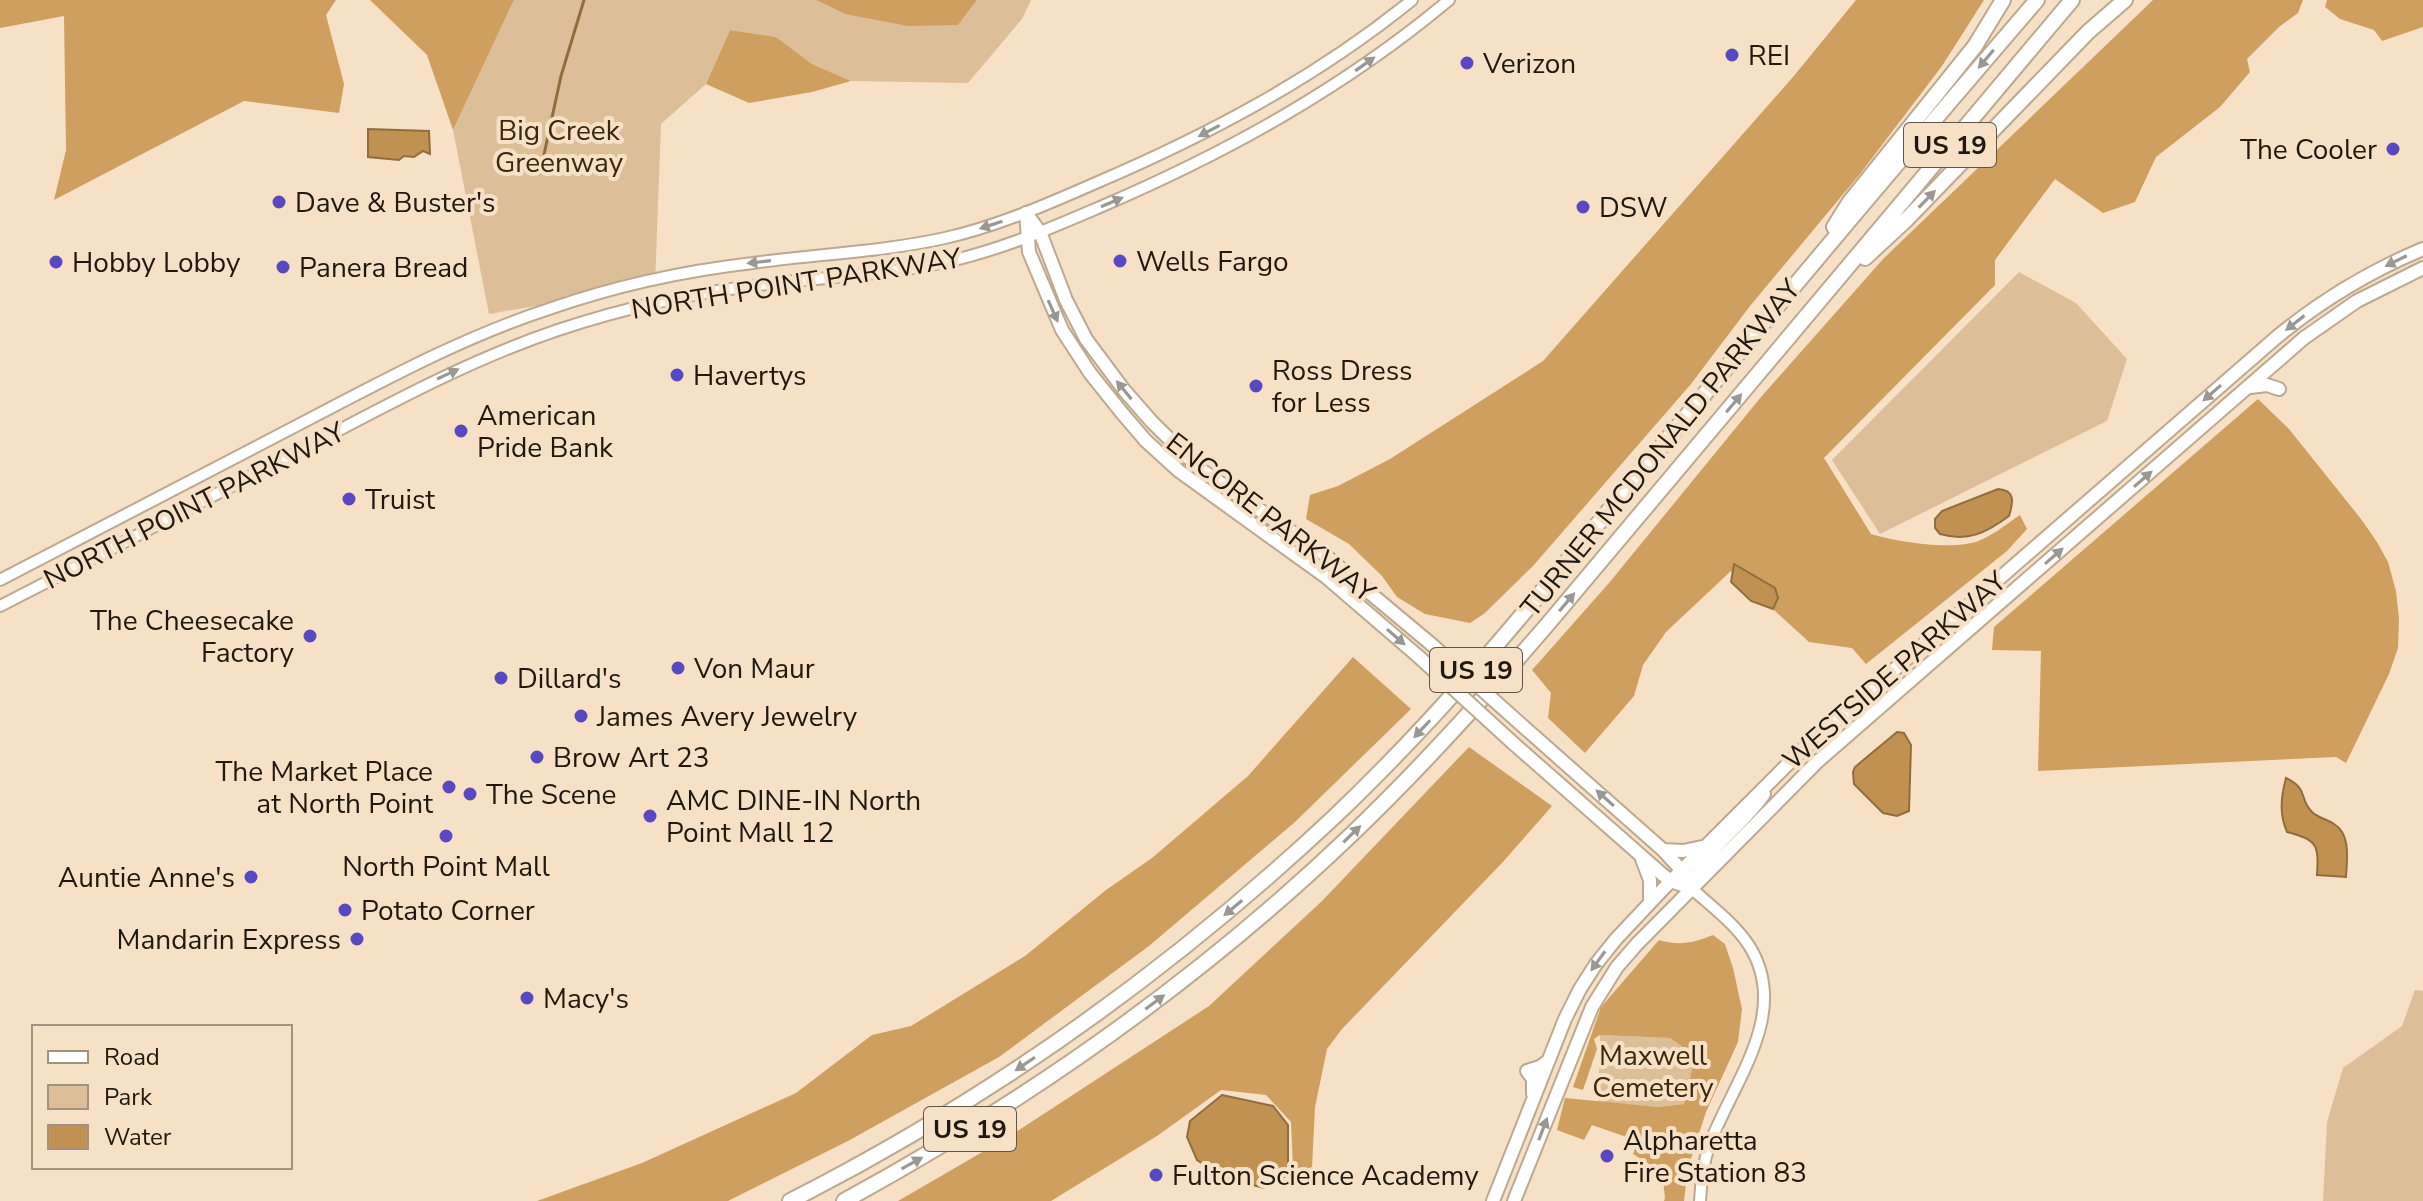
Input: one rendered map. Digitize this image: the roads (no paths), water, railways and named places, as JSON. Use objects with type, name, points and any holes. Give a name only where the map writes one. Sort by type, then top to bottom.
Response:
[{"type":"highway","points":[[1808,268],[1849,203],[1975,46],[2003,0]]},
{"type":"highway","name":"TURNER MCDONALD PARKWAY","points":[[790,1201],[998,1083],[1194,940],[1302,847],[1396,756],[1478,667],[1808,268],[2037,0]]},
{"type":"highway","name":"TURNER MCDONALD PARKWAY","points":[[844,1201],[970,1129],[1092,1048],[1208,961],[1318,867],[1387,801],[1480,702],[2072,0]]},
{"type":"highway","points":[[1829,291],[1907,219],[2080,40],[2125,0]]},
{"type":"main road","name":"ENCORE PARKWAY","points":[[1026,213],[1040,232],[1078,325],[1117,381],[1152,422],[1200,469],[1321,552],[1431,644],[1663,850],[1683,869],[1691,888]]},
{"type":"main road","name":"ENCORE PARKWAY","points":[[1026,213],[1029,252],[1051,305],[1076,353],[1146,441],[1193,482],[1326,577],[1671,881]]},
{"type":"main road","name":"WESTSIDE PARKWAY","points":[[1493,1201],[1532,1104],[1533,1079],[1527,1071],[1548,1061],[1565,1019],[1588,976],[1616,939],[1705,846],[1773,777],[2278,336],[2349,286],[2423,249]]},
{"type":"main road","name":"WESTSIDE PARKWAY","points":[[1514,1201],[1599,993],[1626,955],[1691,888],[1817,762],[2304,338],[2374,291],[2423,268]]},
{"type":"main road","points":[[2247,388],[2267,385],[2279,389]]},
{"type":"main road","points":[[1671,881],[1691,888],[1699,867],[1752,811],[1773,777]]},
{"type":"main road","points":[[1663,850],[1705,846]]},
{"type":"main road","points":[[1641,856],[1650,880],[1650,903]]},
{"type":"street","name":"NORTH POINT PARKWAY","points":[[0,580],[422,361],[517,320],[653,279],[732,265],[916,243],[975,231],[1026,213],[1170,151],[1254,107],[1315,70],[1412,0]]},
{"type":"street","name":"NORTH POINT PARKWAY","points":[[0,606],[432,382],[525,342],[625,310],[680,297],[935,264],[1026,238],[1180,172],[1256,133],[1328,90],[1449,0]]},
{"type":"street","name":"ENCORE PARKWAY","points":[[1691,888],[1747,941],[1756,957],[1766,999],[1757,1037],[1709,1147],[1702,1171],[1700,1201]]},
{"type":"water","points":[[368,129],[429,131],[430,154],[423,151],[414,157],[404,156],[399,160],[368,157]]},
{"type":"water","points":[[1998,489],[2008,492],[2012,506],[2009,516],[1992,527],[1959,537],[1940,534],[1935,528],[1935,519],[1942,511]]},
{"type":"water","points":[[1734,564],[1775,588],[1778,598],[1773,609],[1751,601],[1731,582]]},
{"type":"water","points":[[1897,732],[1904,733],[1911,745],[1909,811],[1897,816],[1883,813],[1854,784],[1853,772]]},
{"type":"water","points":[[2286,778],[2298,786],[2312,812],[2334,824],[2343,834],[2347,848],[2346,877],[2317,875],[2314,845],[2305,838],[2287,832],[2282,805]]},
{"type":"water","points":[[1222,1095],[1273,1106],[1288,1125],[1288,1175],[1265,1188],[1227,1179],[1197,1160],[1187,1137],[1190,1121]]},
{"type":"waterway","points":[[540,173],[561,76],[584,0]]},
{"type":"place","name":"REI","points":[[1732,55]]},
{"type":"place","name":"Verizon","points":[[1467,63]]},
{"type":"place","name":"The Cooler","points":[[2393,149]]},
{"type":"place","name":"Dave & Buster's","points":[[279,202]]},
{"type":"place","name":"DSW","points":[[1583,207]]},
{"type":"place","name":"Wells Fargo","points":[[1120,261]]},
{"type":"place","name":"Hobby Lobby","points":[[56,262]]},
{"type":"place","name":"Panera Bread","points":[[283,267]]},
{"type":"place","name":"Havertys","points":[[677,375]]},
{"type":"place","name":"Ross Dress for Less","points":[[1256,386]]},
{"type":"place","name":"American Pride Bank","points":[[461,431]]},
{"type":"place","name":"Truist","points":[[349,499]]},
{"type":"place","name":"The Cheesecake Factory","points":[[310,636]]},
{"type":"place","name":"Von Maur","points":[[678,668]]},
{"type":"place","name":"Dillard's","points":[[501,678]]},
{"type":"place","name":"James Avery Jewelry","points":[[581,716]]},
{"type":"place","name":"Brow Art 23","points":[[537,757]]},
{"type":"place","name":"The Market Place at North Point","points":[[449,787]]},
{"type":"place","name":"The Scene","points":[[470,794]]},
{"type":"place","name":"AMC DINE-IN North Point Mall 12","points":[[650,816]]},
{"type":"place","name":"North Point Mall","points":[[446,836]]},
{"type":"place","name":"Auntie Anne's","points":[[251,877]]},
{"type":"place","name":"Potato Corner","points":[[345,910]]},
{"type":"place","name":"Mandarin Express","points":[[357,939]]},
{"type":"place","name":"Macy's","points":[[527,998]]},
{"type":"place","name":"Alpharetta Fire Station 83","points":[[1607,1156]]},
{"type":"place","name":"Fulton Science Academy","points":[[1156,1175]]},
{"type":"park label","name":"Big Creek Greenway","points":[[559,146]]},
{"type":"park label","name":"Maxwell Cemetery","points":[[1653,1071]]}]
